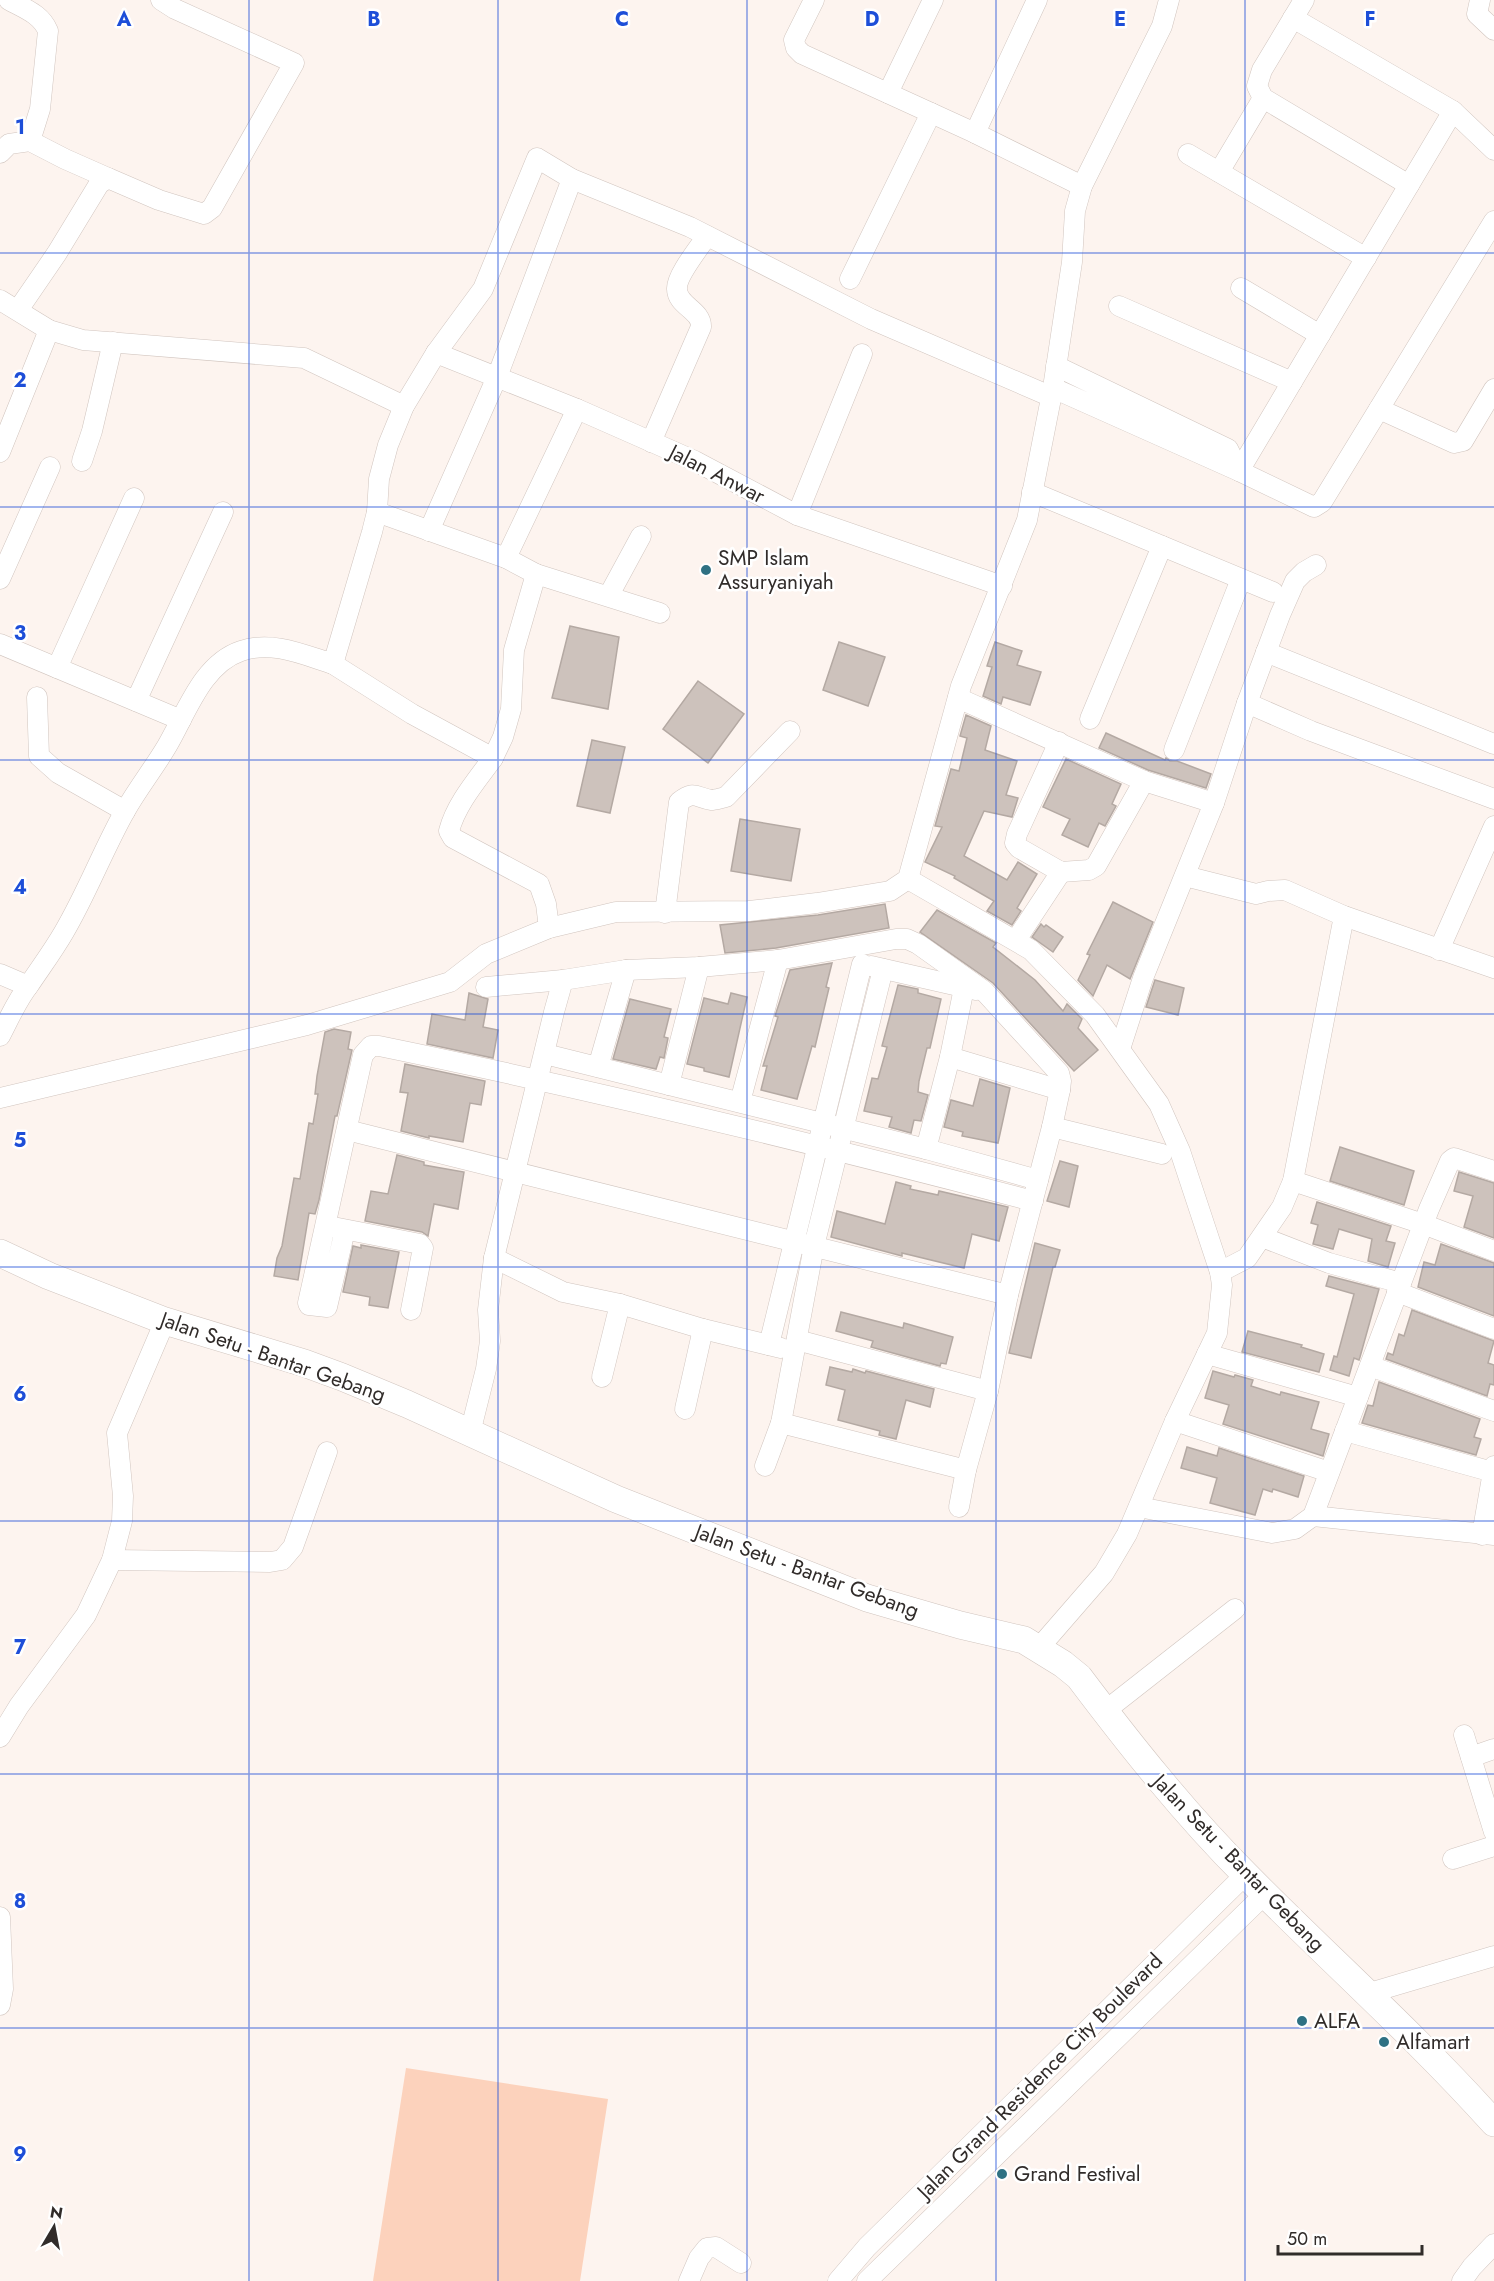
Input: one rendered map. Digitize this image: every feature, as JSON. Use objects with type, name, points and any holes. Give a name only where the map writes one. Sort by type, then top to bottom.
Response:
[{"type":"main road","name":"Jalan Setu - Bantar Gebang","points":[[0,1253],[49,1276],[165,1321],[323,1370],[407,1404],[616,1499],[867,1598],[960,1625],[1017,1638],[1038,1649],[1079,1677],[1192,1819],[1245,1875],[1470,2096],[1494,2123]]},
{"type":"street","points":[[9,0],[38,16],[48,31],[40,109],[30,141]]},
{"type":"street","points":[[0,153],[9,144],[30,141],[65,159],[159,200],[204,214],[212,208],[294,63],[161,0]]},
{"type":"street","points":[[814,0],[794,40],[796,48],[802,54],[975,133],[1082,186]]},
{"type":"street","points":[[888,93],[933,0]]},
{"type":"street","points":[[975,133],[1037,0]]},
{"type":"street","points":[[0,1098],[307,1025],[420,992],[450,982],[486,954],[549,928],[616,912],[748,911],[817,903],[890,891],[908,879],[961,686],[1027,520],[1053,392],[1072,262],[1075,211],[1082,186],[1158,36],[1169,0]]},
{"type":"street","points":[[1304,0],[1262,70],[1257,86],[1263,98],[1409,185]]},
{"type":"street","points":[[1480,0],[1477,14],[1494,30]]},
{"type":"street","points":[[1293,18],[1453,111],[1494,150]]},
{"type":"street","points":[[1219,172],[1263,98]]},
{"type":"street","points":[[1239,471],[1453,111]]},
{"type":"street","points":[[850,279],[931,113]]},
{"type":"street","points":[[1188,154],[1366,258]]},
{"type":"street","points":[[333,664],[376,512],[379,479],[388,445],[404,406],[436,353],[483,289],[537,158],[572,179],[707,236],[871,320],[1053,392],[1239,471],[1314,507],[1322,502],[1494,221]]},
{"type":"street","points":[[18,310],[57,253],[99,184],[108,178]]},
{"type":"street","points":[[429,531],[497,377],[572,179]]},
{"type":"street","points":[[651,442],[701,327],[699,317],[679,297],[677,289],[680,278],[707,236]]},
{"type":"street","points":[[1241,288],[1320,335]]},
{"type":"street","points":[[0,300],[49,330],[82,340],[304,358],[404,406]]},
{"type":"street","points":[[1119,306],[1292,382]]},
{"type":"street","points":[[0,452],[49,330]]},
{"type":"street","points":[[82,461],[92,431],[113,342]]},
{"type":"street","name":"Jalan Anwar","points":[[436,353],[695,461],[796,515],[1002,586]]},
{"type":"street","points":[[796,515],[862,354]]},
{"type":"street","points":[[1056,366],[1228,449],[1239,471]]},
{"type":"street","points":[[1379,409],[1454,443],[1463,441],[1494,389]]},
{"type":"street","points":[[506,558],[577,410]]},
{"type":"street","points":[[0,579],[50,467]]},
{"type":"street","points":[[1032,492],[1273,592]]},
{"type":"street","points":[[57,668],[134,498]]},
{"type":"street","points":[[136,701],[224,512]]},
{"type":"street","points":[[376,512],[506,558],[536,574],[660,612]]},
{"type":"street","points":[[609,595],[641,536]]},
{"type":"street","points":[[1090,719],[1162,546]]},
{"type":"street","points":[[1120,1049],[1143,978],[1214,803],[1266,652],[1295,581],[1316,565]]},
{"type":"street","points":[[536,574],[514,650],[511,709],[503,737],[493,758],[469,790],[452,819],[449,831],[453,838],[463,844],[538,884],[546,904],[549,928]]},
{"type":"street","points":[[1174,750],[1241,579]]},
{"type":"street","points":[[0,644],[181,720]]},
{"type":"street","points":[[0,1036],[28,986],[47,962],[91,884],[125,811],[201,686],[217,666],[240,651],[262,648],[285,649],[333,664],[412,714],[493,758]]},
{"type":"street","points":[[1266,652],[1494,744]]},
{"type":"street","points":[[37,697],[39,756],[58,772],[125,811]]},
{"type":"street","points":[[958,698],[1144,781],[1214,803]]},
{"type":"street","points":[[1247,703],[1311,731],[1494,799]]},
{"type":"street","points":[[665,913],[679,802],[686,796],[694,794],[712,800],[726,797],[790,731]]},
{"type":"street","points":[[1059,742],[1017,834],[1016,843],[1018,848],[1061,872],[1089,870],[1096,866],[1144,781]]},
{"type":"street","points":[[1439,950],[1494,826]]},
{"type":"street","points":[[1016,940],[1061,872]]},
{"type":"street","points":[[1185,876],[1256,894],[1285,890],[1344,916],[1494,968]]},
{"type":"street","points":[[908,879],[1030,950],[1095,1015],[1159,1104],[1180,1151],[1220,1272],[1222,1284],[1216,1333],[1126,1534],[1104,1573],[1038,1649]]},
{"type":"street","points":[[1220,1272],[1247,1258],[1282,1207],[1293,1181],[1344,916]]},
{"type":"street","points":[[486,987],[563,980],[626,970],[778,960],[907,939],[918,944],[984,991],[1059,1073],[1060,1090],[1052,1127],[1008,1295],[988,1391],[966,1470],[959,1507]]},
{"type":"street","points":[[819,952],[883,969],[984,991]]},
{"type":"street","points":[[740,1102],[778,960]]},
{"type":"street","points":[[769,1345],[862,964]]},
{"type":"street","points":[[669,1085],[699,967]]},
{"type":"street","points":[[765,1466],[781,1423],[814,1246],[883,969]]},
{"type":"street","points":[[598,1067],[626,970]]},
{"type":"street","points":[[0,974],[28,986]]},
{"type":"street","points":[[470,1432],[487,1360],[488,1310],[494,1258],[563,980]]},
{"type":"street","points":[[926,1149],[950,1057],[964,988]]},
{"type":"street","points":[[345,1230],[327,1307],[309,1305],[363,1055],[371,1046],[539,1078],[838,1150],[1034,1202]]},
{"type":"street","points":[[545,1054],[926,1149],[1038,1180]]},
{"type":"street","points":[[950,1057],[1060,1090]]},
{"type":"street","points":[[1052,1127],[1162,1154]]},
{"type":"street","points":[[347,1130],[1008,1295]]},
{"type":"street","points":[[1139,1507],[1272,1533],[1295,1529],[1313,1516],[1423,1224],[1448,1166],[1454,1158],[1494,1171]]},
{"type":"street","points":[[1293,1181],[1423,1224],[1494,1251]]},
{"type":"street","points":[[325,1225],[420,1244],[423,1248],[411,1310]]},
{"type":"street","points":[[1262,1237],[1399,1288],[1494,1329]]},
{"type":"street","points":[[494,1258],[563,1292],[620,1304],[703,1329],[769,1345],[796,1346],[988,1391]]},
{"type":"street","points":[[602,1377],[620,1304]]},
{"type":"street","points":[[0,1737],[86,1615],[112,1560],[122,1521],[123,1496],[117,1433],[165,1321]]},
{"type":"street","points":[[684,1408],[703,1329]]},
{"type":"street","points":[[1207,1354],[1358,1397]]},
{"type":"street","points":[[1370,1366],[1494,1411]]},
{"type":"street","points":[[1175,1421],[1329,1472]]},
{"type":"street","points":[[781,1423],[966,1470]]},
{"type":"street","points":[[1313,1516],[1488,1535],[1493,1469],[1344,1431]]},
{"type":"street","points":[[112,1560],[270,1562],[282,1560],[293,1547],[327,1452]]},
{"type":"street","points":[[1105,1711],[1234,1609]]},
{"type":"street","points":[[1464,1735],[1494,1832]]},
{"type":"street","points":[[1471,1757],[1494,1749]]},
{"type":"street","points":[[1454,1859],[1494,1846]]},
{"type":"street","name":"Jalan Grand Residence City Boulevard","points":[[838,2281],[867,2247],[1245,1875]]},
{"type":"street","name":"Jalan Grand Residence City Boulevard","points":[[867,2281],[1265,1894]]},
{"type":"street","points":[[0,1917],[3,1989],[0,2005]]},
{"type":"street","points":[[1366,1994],[1494,1956]]},
{"type":"street","points":[[1462,2281],[1494,2244]]},
{"type":"street","points":[[689,2281],[699,2258],[707,2248],[716,2247],[741,2263]]},
{"type":"shaded area","points":[[406,2068],[608,2099],[580,2281],[373,2281]]},
{"type":"building","points":[[570,626],[619,637],[608,709],[552,698]]},
{"type":"building","points":[[839,642],[885,657],[868,706],[823,690]]},
{"type":"building","points":[[995,642],[1022,651],[1017,665],[1041,672],[1030,705],[1003,697],[1001,704],[983,696],[992,667],[987,666]]},
{"type":"building","points":[[698,681],[744,714],[708,763],[663,729]]},
{"type":"building","points":[[966,715],[991,726],[985,750],[1017,761],[1006,795],[1018,798],[1012,817],[984,811],[964,856],[1007,880],[1018,862],[1037,874],[1017,908],[1021,911],[1012,925],[987,911],[994,901],[954,878],[955,876],[925,862],[942,827],[935,826],[951,769],[959,771],[967,738],[960,736]]},
{"type":"building","points":[[1106,733],[1165,760],[1166,758],[1170,761],[1177,761],[1211,774],[1206,788],[1148,770],[1099,748]]},
{"type":"building","points":[[592,740],[625,747],[610,813],[577,806]]},
{"type":"building","points":[[1066,759],[1121,784],[1112,804],[1116,806],[1105,826],[1099,823],[1088,847],[1062,835],[1070,819],[1043,807]]},
{"type":"building","points":[[740,819],[800,829],[791,881],[731,871]]},
{"type":"building","points":[[1113,902],[1153,922],[1130,979],[1107,965],[1093,996],[1078,980],[1090,955],[1087,954]]},
{"type":"building","points":[[885,904],[889,928],[776,948],[725,953],[720,925],[818,915]]},
{"type":"building","points":[[937,910],[996,943],[993,947],[1035,980],[1063,1011],[1067,1004],[1082,1019],[1078,1028],[1098,1050],[1074,1071],[993,983],[920,932]]},
{"type":"building","points":[[1041,924],[1063,937],[1053,952],[1032,937]]},
{"type":"building","points":[[832,963],[826,987],[829,988],[815,1047],[812,1046],[797,1099],[761,1090],[767,1066],[763,1066],[778,1017],[775,1016],[790,970]]},
{"type":"building","points":[[1155,980],[1184,988],[1178,1015],[1146,1007]]},
{"type":"building","points":[[898,985],[918,989],[918,993],[941,999],[930,1048],[927,1048],[919,1081],[918,1092],[928,1095],[921,1121],[914,1120],[911,1133],[889,1127],[892,1117],[864,1111],[872,1078],[878,1079],[887,1047],[882,1046]]},
{"type":"building","points":[[469,993],[488,999],[483,1027],[498,1030],[493,1058],[427,1044],[432,1014],[465,1020]]},
{"type":"building","points":[[731,993],[747,997],[729,1077],[687,1064],[704,998],[728,1004]]},
{"type":"building","points":[[630,999],[671,1009],[664,1037],[668,1038],[664,1058],[660,1057],[656,1069],[613,1059]]},
{"type":"building","points":[[334,1029],[351,1032],[348,1049],[352,1050],[337,1116],[335,1116],[319,1200],[315,1214],[309,1213],[298,1280],[274,1276],[282,1246],[294,1178],[300,1179],[309,1123],[313,1124],[318,1094],[315,1094],[317,1076],[325,1032]]},
{"type":"building","points":[[405,1064],[485,1081],[481,1105],[470,1103],[463,1142],[429,1136],[429,1138],[401,1131],[408,1093],[400,1092]]},
{"type":"building","points":[[980,1079],[1010,1088],[998,1143],[962,1136],[963,1132],[944,1127],[951,1100],[973,1106]]},
{"type":"building","points":[[1340,1147],[1414,1171],[1404,1205],[1330,1181]]},
{"type":"building","points":[[397,1155],[424,1162],[424,1165],[464,1172],[458,1209],[434,1204],[428,1236],[422,1232],[365,1221],[371,1191],[388,1194]]},
{"type":"building","points":[[1060,1161],[1078,1166],[1069,1207],[1047,1201]]},
{"type":"building","points":[[1459,1172],[1494,1183],[1494,1238],[1464,1227],[1473,1196],[1454,1191]]},
{"type":"building","points":[[896,1182],[911,1186],[910,1189],[938,1195],[939,1191],[1008,1207],[999,1241],[972,1234],[964,1268],[902,1253],[902,1256],[831,1237],[837,1211],[885,1224]]},
{"type":"building","points":[[1317,1202],[1391,1226],[1386,1241],[1395,1243],[1388,1267],[1368,1261],[1372,1239],[1339,1229],[1333,1249],[1313,1244],[1318,1225],[1311,1223]]},
{"type":"building","points":[[1035,1243],[1060,1250],[1055,1267],[1053,1267],[1031,1358],[1009,1353]]},
{"type":"building","points":[[1441,1244],[1494,1263],[1494,1316],[1418,1287],[1424,1262],[1435,1265]]},
{"type":"building","points":[[361,1245],[399,1252],[388,1308],[369,1305],[370,1297],[343,1292],[353,1246],[361,1248]]},
{"type":"building","points":[[1329,1276],[1379,1289],[1359,1360],[1354,1358],[1349,1376],[1330,1370],[1334,1356],[1337,1357],[1354,1294],[1326,1286]]},
{"type":"building","points":[[1412,1310],[1494,1341],[1488,1363],[1494,1365],[1494,1385],[1490,1384],[1487,1396],[1386,1359],[1388,1353],[1393,1355],[1399,1334],[1404,1336]]},
{"type":"building","points":[[841,1312],[903,1328],[904,1323],[953,1337],[946,1364],[941,1363],[940,1366],[871,1347],[873,1341],[836,1331]]},
{"type":"building","points":[[1248,1331],[1302,1345],[1301,1347],[1324,1354],[1319,1372],[1242,1352]]},
{"type":"building","points":[[830,1367],[852,1372],[853,1369],[865,1373],[866,1371],[934,1389],[930,1407],[906,1400],[896,1439],[879,1435],[880,1431],[838,1420],[845,1390],[826,1385]]},
{"type":"building","points":[[1213,1371],[1253,1380],[1251,1386],[1280,1395],[1281,1392],[1319,1402],[1311,1429],[1329,1434],[1323,1456],[1223,1424],[1229,1405],[1205,1398]]},
{"type":"building","points":[[1379,1382],[1480,1419],[1474,1437],[1481,1439],[1476,1455],[1362,1423],[1368,1405],[1373,1406]]},
{"type":"building","points":[[1187,1447],[1217,1456],[1219,1448],[1304,1476],[1298,1497],[1273,1489],[1272,1492],[1263,1489],[1255,1515],[1210,1503],[1217,1478],[1181,1468]]},
{"type":"place","name":"SMP Islam Assuryaniyah","points":[[706,570]]},
{"type":"place","name":"ALFA","points":[[1302,2021]]},
{"type":"place","name":"Alfamart","points":[[1384,2042]]},
{"type":"place","name":"Grand Festival","points":[[1002,2174]]}]
